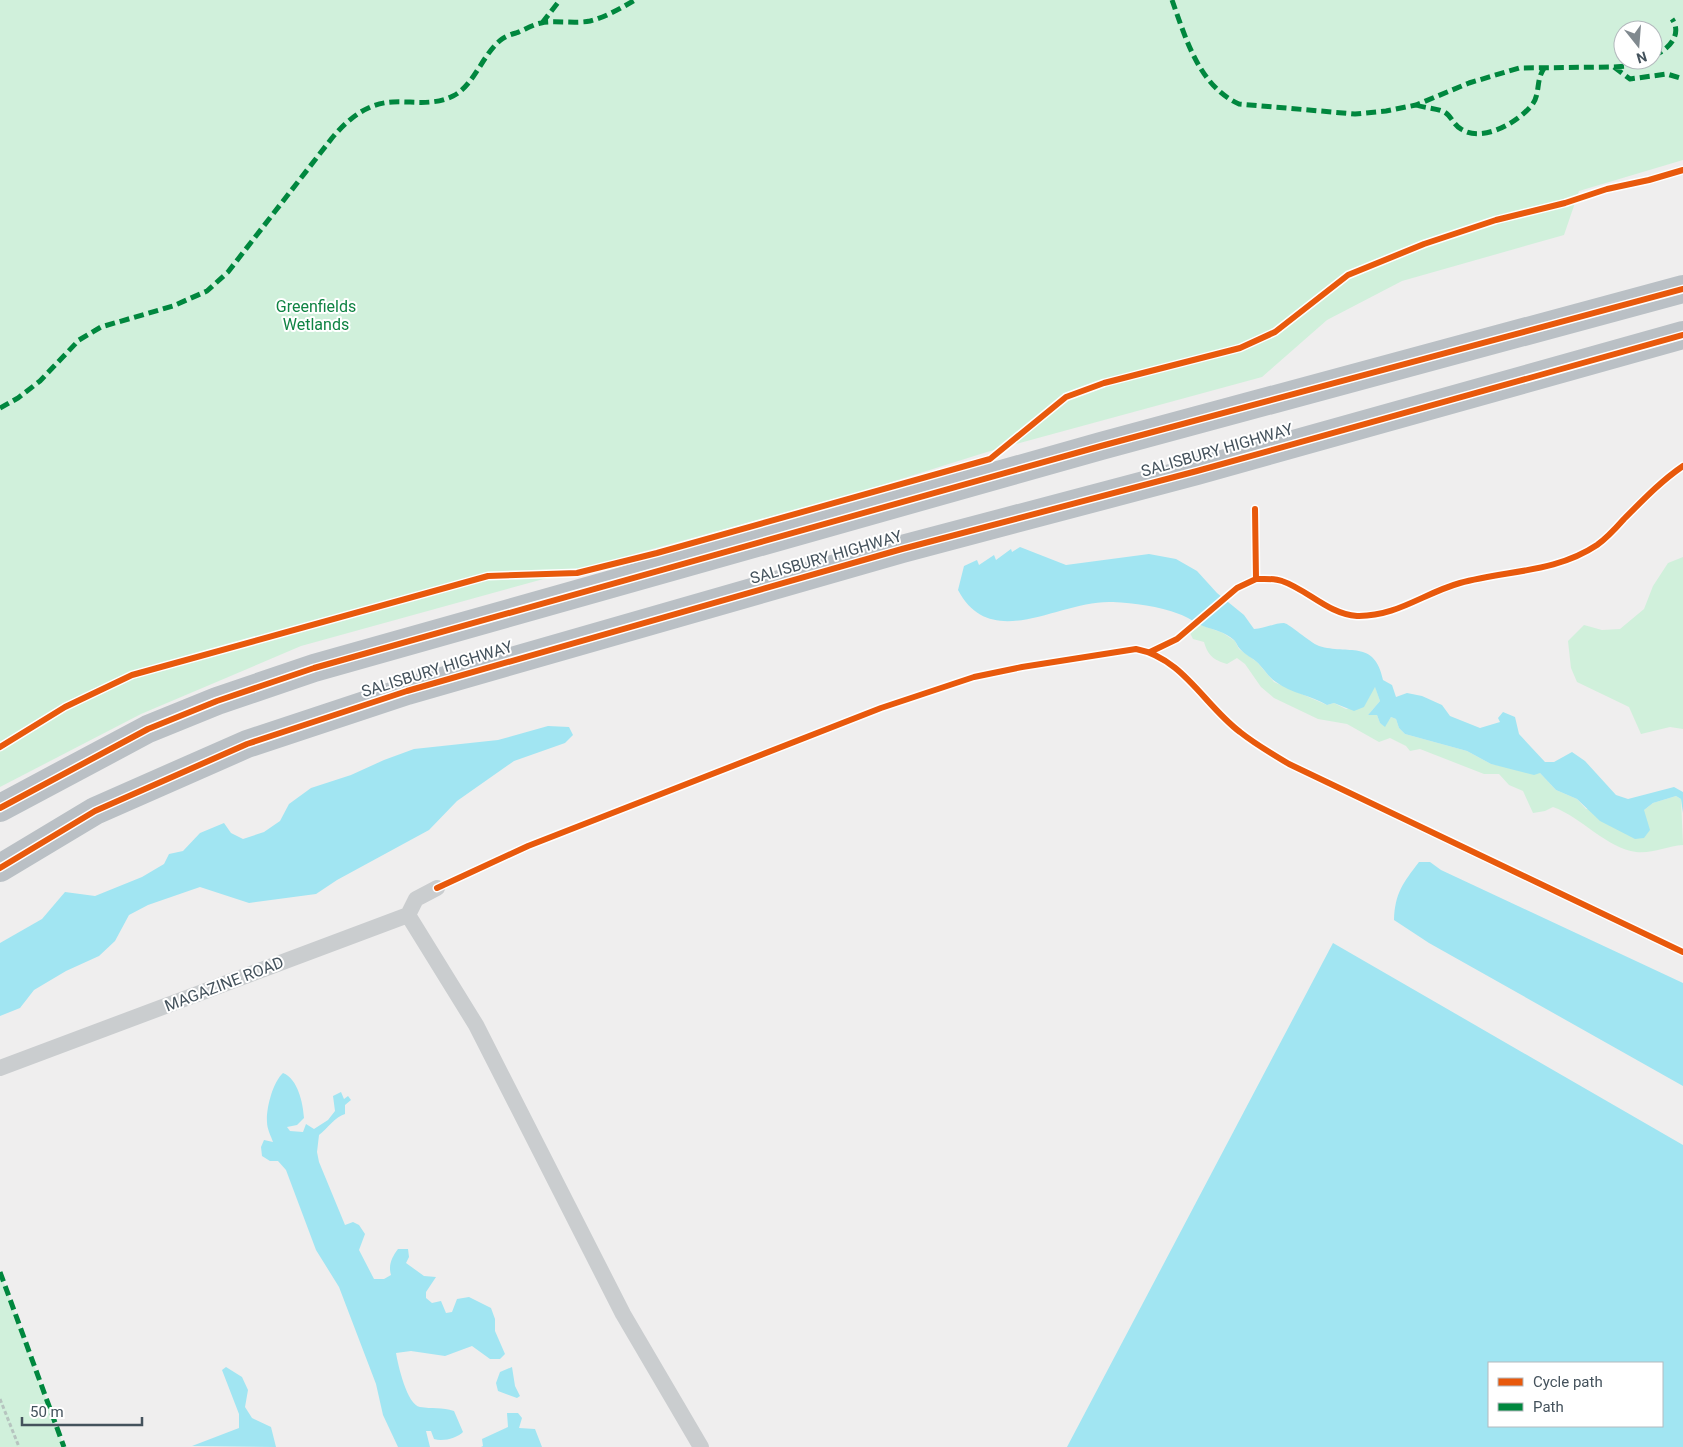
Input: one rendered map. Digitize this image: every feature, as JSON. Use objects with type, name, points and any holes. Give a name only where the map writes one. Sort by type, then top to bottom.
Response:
[{"type":"highway","name":"SALISBURY HIGHWAY","points":[[0,808],[148,729],[217,701],[314,668],[1101,446],[1683,289]]},
{"type":"highway","name":"SALISBURY HIGHWAY","points":[[0,868],[95,811],[247,744],[407,691],[902,549],[1196,471],[1683,335]]},
{"type":"street","points":[[437,888],[416,899],[408,915],[476,1025],[623,1314],[701,1447]]},
{"type":"street","name":"MAGAZINE ROAD","points":[[0,1068],[408,915]]},
{"type":"path","points":[[0,1399],[19,1447]]},
{"type":"green space","name":"Greenfields Wetlands","points":[[0,0],[1683,0],[1683,160],[1579,191],[1564,235],[1402,281],[1327,320],[1262,377],[987,452],[866,490],[301,646],[141,714],[0,787]]},
{"type":"green space","points":[[1683,557],[1683,729],[1670,727],[1641,734],[1629,707],[1577,682],[1571,668],[1568,641],[1584,625],[1602,630],[1620,629],[1644,609],[1653,586],[1668,563]]},
{"type":"green space","points":[[1201,625],[1223,633],[1235,641],[1239,649],[1257,662],[1274,682],[1327,705],[1334,703],[1346,709],[1364,706],[1375,686],[1380,701],[1368,715],[1377,715],[1380,723],[1385,726],[1391,717],[1396,719],[1399,728],[1405,734],[1467,751],[1491,764],[1540,773],[1556,790],[1577,799],[1586,809],[1644,810],[1653,803],[1676,796],[1681,799],[1683,845],[1648,852],[1626,850],[1553,807],[1545,811],[1533,813],[1523,791],[1509,785],[1499,774],[1484,774],[1420,749],[1410,751],[1406,746],[1390,738],[1379,742],[1347,724],[1318,719],[1274,698],[1261,687],[1245,664],[1237,658],[1227,664],[1212,657],[1207,651],[1204,642],[1193,639],[1190,633]]},
{"type":"green space","points":[[0,1272],[64,1447],[0,1447]]},
{"type":"water","points":[[1020,547],[1066,565],[1149,554],[1176,559],[1197,571],[1217,593],[1244,615],[1254,629],[1284,623],[1319,646],[1359,651],[1367,654],[1374,659],[1379,667],[1383,680],[1392,685],[1396,697],[1407,693],[1422,696],[1442,705],[1450,716],[1480,728],[1500,722],[1498,718],[1503,712],[1515,717],[1519,734],[1545,762],[1554,762],[1572,752],[1585,761],[1616,795],[1628,799],[1674,787],[1683,792],[1683,813],[1681,799],[1676,796],[1653,803],[1644,810],[1650,830],[1644,838],[1635,839],[1600,821],[1577,799],[1556,790],[1540,773],[1534,775],[1491,764],[1467,751],[1405,734],[1399,728],[1396,719],[1391,717],[1385,727],[1380,723],[1377,715],[1368,715],[1380,701],[1375,687],[1364,707],[1354,711],[1334,703],[1327,705],[1288,689],[1273,680],[1258,663],[1242,651],[1234,640],[1227,635],[1200,625],[1182,615],[1163,609],[1121,602],[1093,603],[1028,619],[1008,621],[989,618],[972,609],[958,590],[964,566],[977,560],[979,565],[994,555],[996,560],[1011,549],[1012,552]]},
{"type":"water","points":[[548,726],[569,727],[573,735],[565,743],[514,761],[457,801],[429,830],[337,880],[316,894],[249,903],[200,887],[148,905],[129,915],[115,941],[99,956],[66,971],[34,990],[20,1008],[0,1016],[0,943],[42,919],[65,892],[95,896],[142,877],[164,864],[169,854],[183,851],[200,833],[224,823],[231,833],[243,839],[264,832],[280,821],[289,804],[311,788],[351,775],[414,749],[498,740]]},
{"type":"water","points":[[1419,862],[1430,862],[1441,870],[1683,983],[1683,1086],[1429,943],[1394,920],[1398,895],[1408,876]]},
{"type":"water","points":[[1333,943],[1683,1145],[1683,1447],[1067,1447]]},
{"type":"water","points":[[283,1073],[292,1080],[299,1092],[304,1118],[297,1125],[287,1127],[290,1131],[303,1132],[306,1124],[314,1129],[328,1120],[335,1111],[333,1096],[341,1092],[344,1099],[348,1096],[351,1100],[345,1105],[345,1114],[341,1115],[319,1135],[317,1152],[319,1162],[345,1225],[353,1222],[359,1225],[365,1234],[359,1250],[374,1279],[384,1279],[391,1275],[390,1264],[392,1258],[398,1249],[408,1249],[409,1257],[406,1263],[424,1276],[436,1277],[426,1292],[426,1298],[432,1303],[441,1301],[446,1313],[452,1312],[457,1299],[469,1297],[491,1308],[495,1319],[495,1331],[505,1354],[500,1359],[490,1359],[472,1346],[445,1356],[411,1351],[396,1353],[404,1384],[415,1405],[454,1411],[463,1432],[457,1436],[446,1440],[438,1440],[434,1439],[431,1431],[426,1431],[430,1447],[398,1447],[383,1415],[376,1384],[339,1287],[316,1250],[286,1170],[278,1161],[270,1161],[262,1156],[261,1147],[264,1140],[273,1142],[268,1130],[267,1116],[273,1089]]},
{"type":"water","points":[[226,1367],[242,1377],[248,1390],[245,1407],[252,1418],[271,1427],[276,1447],[192,1446],[239,1428],[239,1414],[222,1370]]},
{"type":"water","points":[[512,1367],[515,1386],[520,1396],[517,1398],[498,1391],[496,1383],[500,1372]]},
{"type":"water","points":[[507,1413],[518,1413],[522,1418],[519,1428],[535,1429],[542,1447],[481,1447],[483,1446],[482,1439],[508,1427]]},
{"type":"marked path","points":[[542,23],[560,0]]},
{"type":"marked path","points":[[0,408],[18,398],[40,381],[79,340],[101,327],[173,306],[207,291],[228,272],[332,138],[359,113],[384,103],[430,102],[446,99],[461,91],[467,85],[495,45],[505,37],[541,23],[590,21],[608,15],[635,0]]},
{"type":"marked path","points":[[1172,0],[1189,45],[1204,73],[1225,96],[1239,104],[1355,114],[1386,111],[1416,105],[1469,83],[1519,68],[1614,67],[1630,79],[1667,74],[1683,79]]},
{"type":"marked path","points":[[1663,51],[1669,46],[1675,36],[1675,25],[1672,19]]},
{"type":"marked path","points":[[1416,105],[1445,112],[1458,127],[1469,133],[1489,132],[1499,129],[1526,112],[1535,100],[1540,77],[1545,67]]},
{"type":"marked path","points":[[0,1272],[64,1447]]},
{"type":"cycle path","points":[[0,747],[65,707],[132,675],[488,576],[577,573],[657,553],[990,459],[1066,397],[1104,383],[1240,348],[1275,332],[1348,275],[1424,244],[1496,220],[1683,170]]},
{"type":"cycle path","points":[[0,808],[148,729],[217,701],[314,668],[1101,446],[1683,289]]},
{"type":"cycle path","points":[[0,868],[95,811],[247,744],[407,691],[902,549],[1197,471],[1683,335]]},
{"type":"cycle path","points":[[1256,579],[1282,581],[1327,606],[1347,614],[1357,616],[1384,613],[1460,583],[1548,566],[1581,554],[1604,539],[1652,491],[1683,466]]},
{"type":"cycle path","points":[[1150,652],[1177,639],[1237,588],[1256,579],[1255,509]]},
{"type":"cycle path","points":[[437,888],[528,846],[881,708],[974,677],[1022,667],[1136,649],[1152,654],[1167,662],[1180,672],[1240,732],[1289,764],[1683,952]]}]
